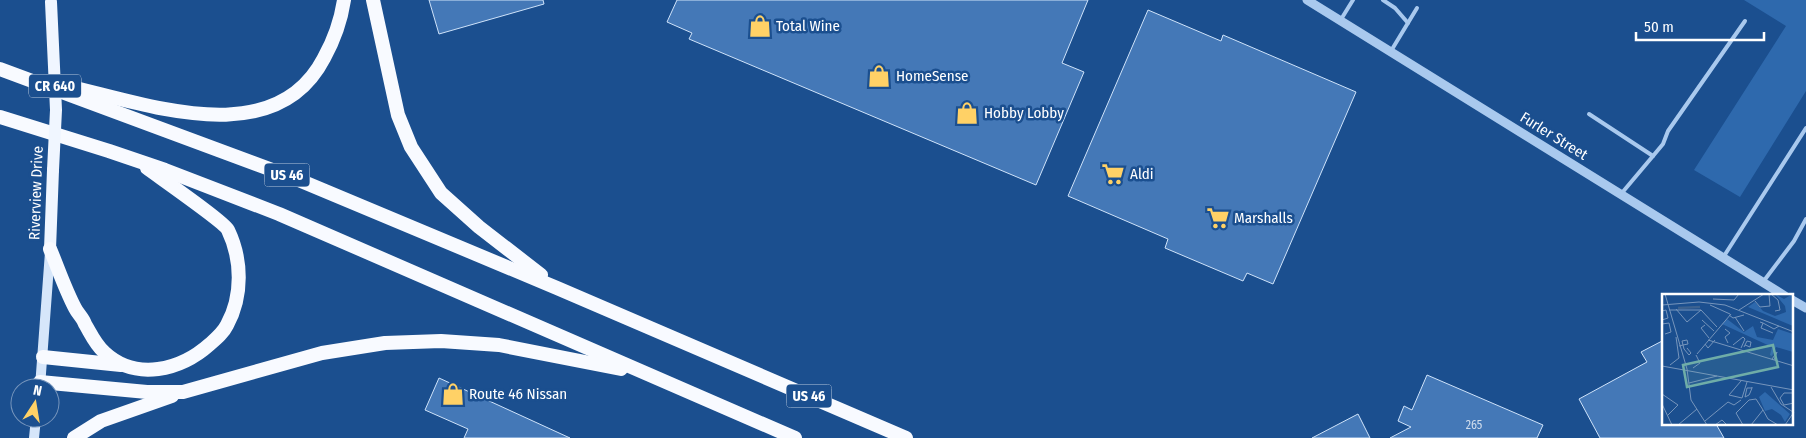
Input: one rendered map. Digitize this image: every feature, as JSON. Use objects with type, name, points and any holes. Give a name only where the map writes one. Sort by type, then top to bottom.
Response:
[{"type":"highway","points":[[6,71],[174,111],[223,116],[259,112],[288,99],[305,87],[331,44],[344,0]]},
{"type":"highway","points":[[373,0],[398,115],[411,147],[425,170],[441,194],[459,211],[557,288]]},
{"type":"highway","name":"US 46","points":[[6,71],[294,178],[557,288],[906,438]]},
{"type":"highway","name":"US 46","points":[[0,117],[136,160],[279,214],[795,438]]},
{"type":"highway","points":[[43,356],[140,369],[162,369],[174,366],[199,354],[221,334],[227,325],[233,312],[239,284],[238,256],[228,228],[136,160]]},
{"type":"highway","points":[[50,249],[76,309],[85,322],[90,335],[106,354],[127,366]]},
{"type":"highway","points":[[74,438],[101,421],[183,392],[322,353],[394,343],[441,341],[499,345],[649,375]]},
{"type":"highway","points":[[60,386],[147,392],[183,392]]},
{"type":"main road","name":"Riverview Drive","points":[[41,378],[50,249],[56,110],[51,1]]},
{"type":"street","name":"Furler Street","points":[[1307,0],[1782,294]]},
{"type":"street","points":[[1794,301],[1806,308]]},
{"type":"lane","points":[[1340,20],[1353,0]]},
{"type":"lane","points":[[1383,0],[1395,8],[1408,22]]},
{"type":"lane","points":[[1390,51],[1417,8]]},
{"type":"lane","points":[[1622,194],[1663,144],[1668,131],[1745,21]]},
{"type":"lane","points":[[1589,114],[1653,156]]},
{"type":"lane","points":[[1724,257],[1806,128]]},
{"type":"lane","points":[[1763,282],[1794,241],[1806,219]]},
{"type":"shaded area","points":[[1744,0],[1806,0],[1806,91],[1740,197],[1694,170],[1786,26]]},
{"type":"building","points":[[429,0],[543,0],[544,4],[439,34]]},
{"type":"building","points":[[677,0],[1088,0],[1062,63],[1084,72],[1036,185],[689,39],[692,33],[667,22]]},
{"type":"building","points":[[1148,10],[1221,41],[1223,35],[1356,92],[1273,284],[1247,273],[1243,281],[1165,248],[1168,239],[1068,196]]},
{"type":"building","points":[[1662,341],[1662,426],[1717,426],[1724,438],[1600,438],[1579,399],[1647,362],[1641,352]]},
{"type":"building","points":[[1427,375],[1543,425],[1537,438],[1390,438],[1411,427],[1398,421],[1404,406],[1412,410]]},
{"type":"building","name":"Route 46 Nissan","points":[[439,378],[570,438],[464,438],[468,429],[425,410]]},
{"type":"building","points":[[1358,414],[1370,438],[1312,438]]},
{"type":"place","name":"Total Wine","points":[[760,26]]},
{"type":"place","name":"HomeSense","points":[[879,76]]},
{"type":"place","name":"Hobby Lobby","points":[[967,113]]},
{"type":"place","name":"Aldi","points":[[1113,174]]},
{"type":"place","name":"Marshalls","points":[[1218,218]]},
{"type":"place","name":"Route 46 Nissan","points":[[453,394]]}]
